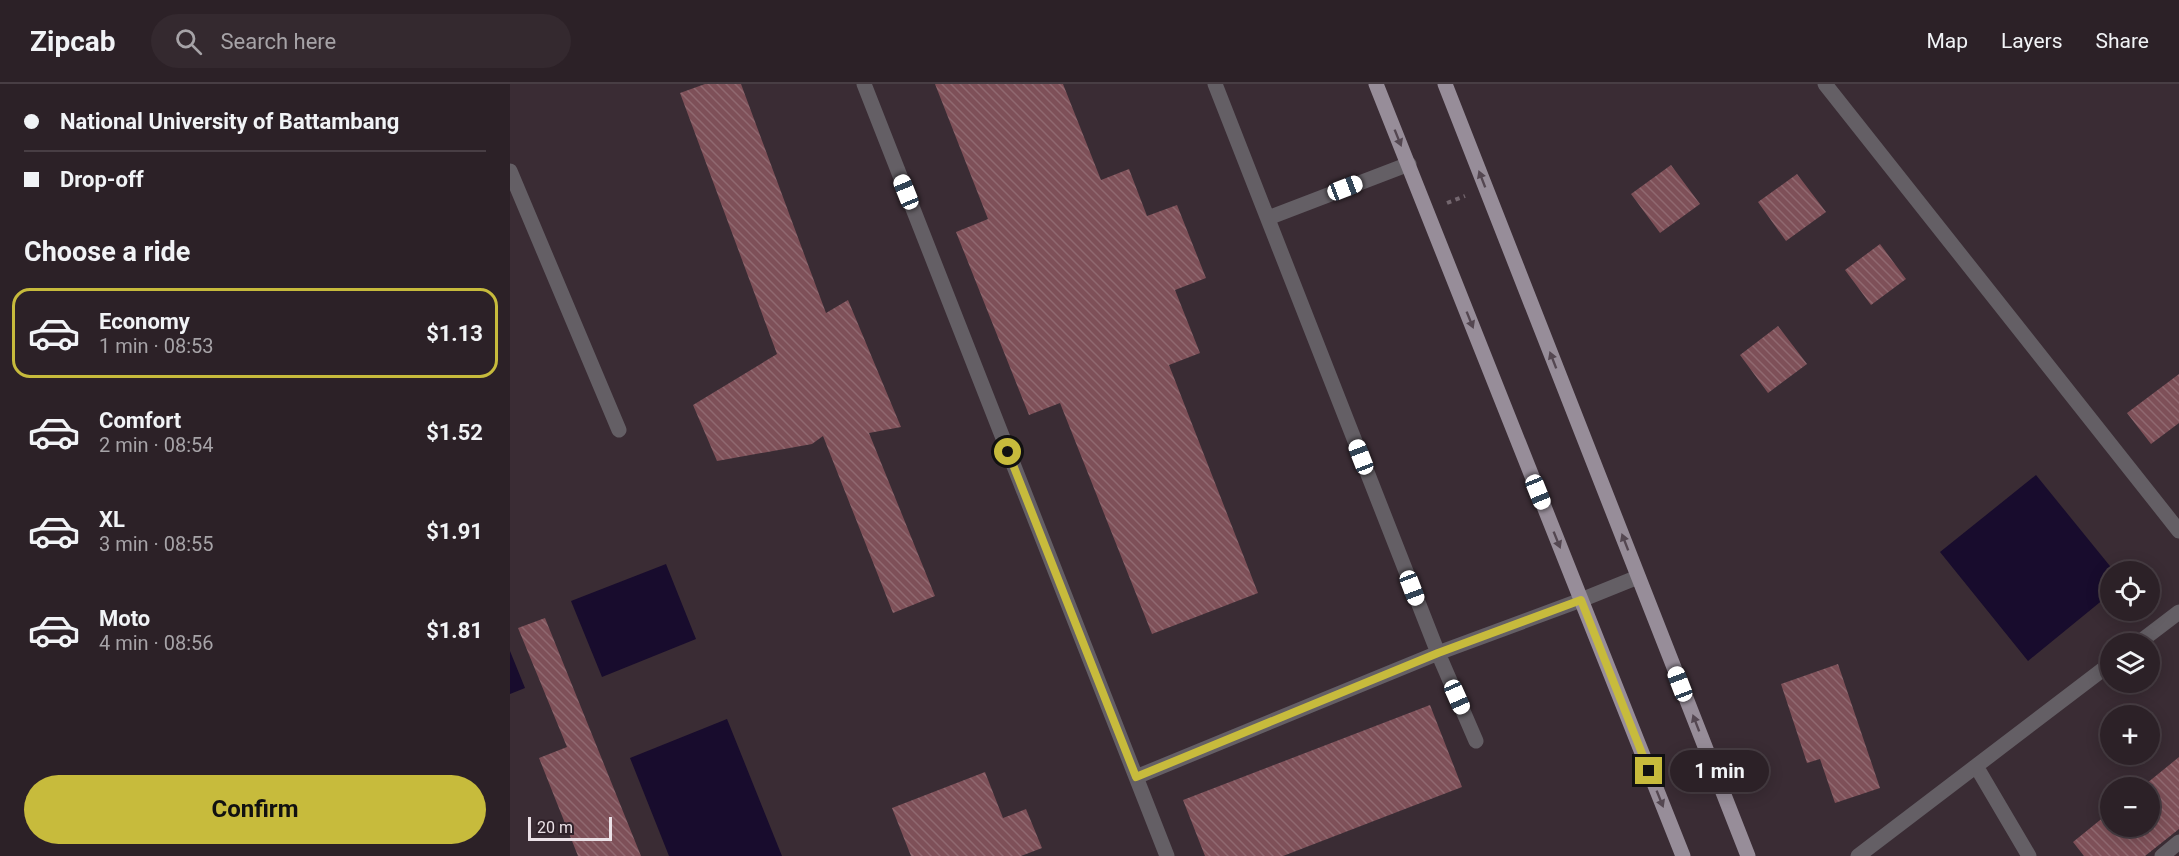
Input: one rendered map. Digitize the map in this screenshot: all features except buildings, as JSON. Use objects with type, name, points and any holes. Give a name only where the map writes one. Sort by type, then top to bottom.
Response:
[{"type":"main road","points":[[1376,84],[1683,856]]},
{"type":"main road","points":[[1445,84],[1748,856]]},
{"type":"street","points":[[864,84],[1167,856]]},
{"type":"street","points":[[1215,84],[1438,653],[1476,741]]},
{"type":"street","points":[[1825,84],[2179,531]]},
{"type":"street","points":[[1268,218],[1409,164]]},
{"type":"street","points":[[510,171],[620,430]]},
{"type":"street","points":[[1136,777],[1438,653],[1638,577]]},
{"type":"street","points":[[2151,633],[2179,612]]},
{"type":"street","points":[[1858,856],[2100,672]]},
{"type":"street","points":[[1976,766],[2029,856]]},
{"type":"street","points":[[2162,856],[2179,842]]},
{"type":"path","points":[[1427,211],[1486,188]]},
{"type":"shaded area","points":[[2036,475],[2106,561],[2100,561],[2100,602],[2028,661],[1940,552]]},
{"type":"shaded area","points":[[666,564],[696,639],[602,677],[571,601]]},
{"type":"shaded area","points":[[510,651],[525,688],[510,694]]},
{"type":"shaded area","points":[[727,719],[782,856],[669,856],[630,758]]},
{"type":"route","points":[[1008,452],[1136,777],[1438,653],[1581,600],[1649,771]]}]
